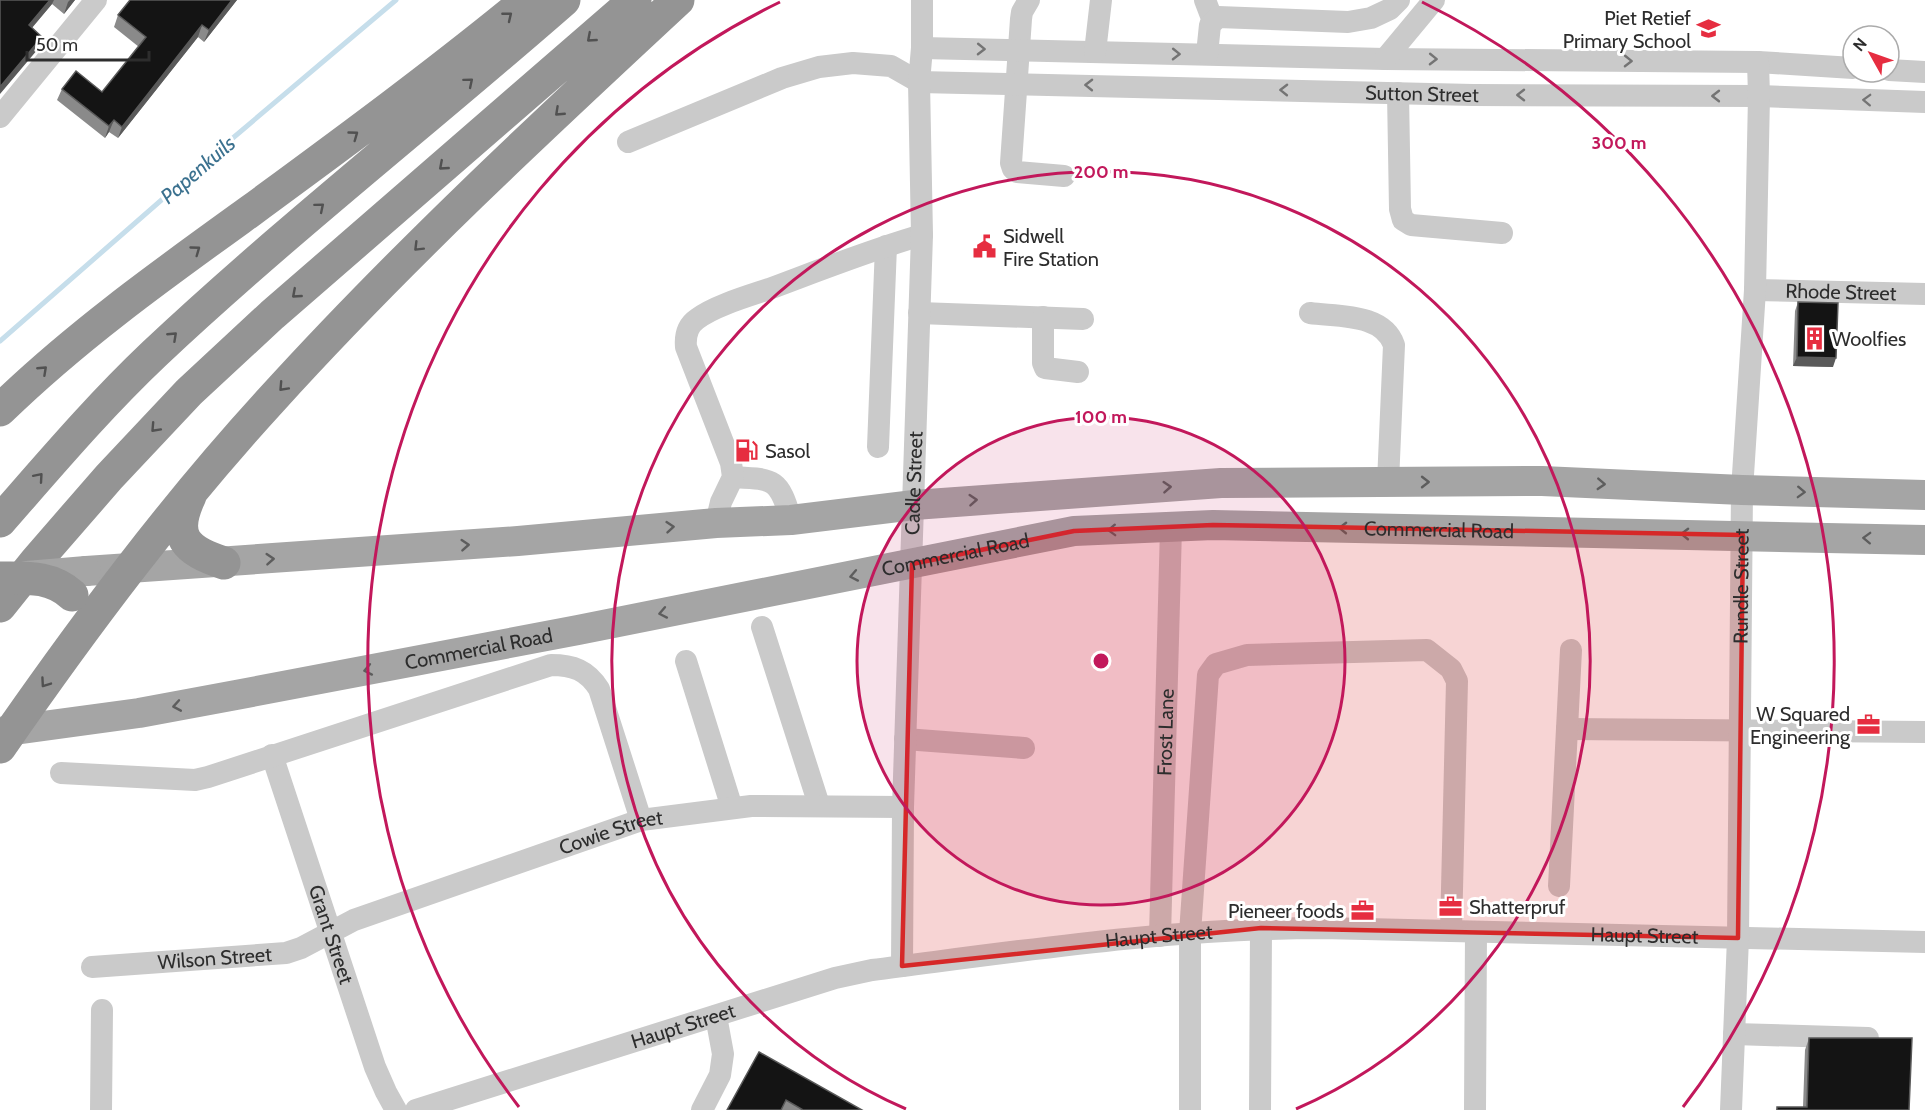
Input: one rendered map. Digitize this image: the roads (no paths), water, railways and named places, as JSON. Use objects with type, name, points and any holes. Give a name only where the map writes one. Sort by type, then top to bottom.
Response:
[{"type":"highway","points":[[0,410],[74,342],[395,105],[527,0]]},
{"type":"highway","points":[[0,521],[71,440],[152,356],[239,276],[564,0]]},
{"type":"highway","points":[[0,606],[109,477],[189,392],[281,307],[635,0]]},
{"type":"highway","points":[[4,737],[129,568],[270,400],[361,304],[491,175],[678,0]]},
{"type":"highway","points":[[192,492],[180,523],[185,541],[201,554],[224,562]]},
{"type":"highway","points":[[0,578],[31,578],[50,581],[64,587],[79,583],[79,615],[73,643]]},
{"type":"main road","points":[[79,583],[129,568],[518,541],[716,523],[791,520],[914,505],[1221,483],[1542,481],[1925,495]]},
{"type":"main road","name":"Commercial Road","points":[[4,737],[578,630],[1074,531],[1213,525],[1925,540]]},
{"type":"street","points":[[0,117],[96,0]]},
{"type":"street","name":"Cadle Street","points":[[902,966],[903,807],[922,235],[919,81],[922,0]]},
{"type":"street","points":[[1029,0],[1022,12],[1011,163],[1017,172],[1064,176]]},
{"type":"street","points":[[1095,52],[1101,0]]},
{"type":"street","points":[[1209,10],[1218,17],[1348,22],[1371,18],[1383,13],[1399,0]]},
{"type":"street","points":[[1385,58],[1434,0]]},
{"type":"street","points":[[1207,54],[1209,10]]},
{"type":"street","points":[[891,66],[922,48]]},
{"type":"street","name":"Sutton Street","points":[[922,48],[1474,60],[1758,62],[1841,67]]},
{"type":"street","points":[[1321,91],[1322,57]]},
{"type":"street","points":[[1473,94],[1474,60]]},
{"type":"street","name":"Rundle Street","points":[[1731,1110],[1738,938],[1742,490],[1755,290],[1758,62]]},
{"type":"street","points":[[628,142],[782,78],[819,67],[853,63],[891,66],[919,81]]},
{"type":"street","points":[[1901,71],[1925,72]]},
{"type":"street","name":"Sutton Street","points":[[919,81],[1398,93],[1759,96],[1925,102]]},
{"type":"street","points":[[1398,93],[1400,209],[1403,220],[1411,225],[1502,233]]},
{"type":"street","points":[[716,523],[721,502],[733,477],[731,463],[686,347],[687,331],[690,325],[704,314],[739,300],[922,235]]},
{"type":"street","points":[[878,447],[886,246]]},
{"type":"street","name":"Rhode Street","points":[[1755,290],[1925,294]]},
{"type":"street","points":[[919,313],[1083,319]]},
{"type":"street","points":[[1310,313],[1370,321],[1390,334],[1394,345],[1388,482]]},
{"type":"street","points":[[1043,317],[1043,363],[1045,368],[1078,372]]},
{"type":"street","points":[[733,477],[764,478],[775,483],[787,503],[791,520]]},
{"type":"street","name":"Frost Lane","points":[[1160,936],[1171,528]]},
{"type":"street","points":[[762,627],[819,806]]},
{"type":"street","points":[[1190,1110],[1190,933],[1208,675],[1216,664],[1248,655],[1427,650],[1450,669],[1456,681],[1451,931]]},
{"type":"street","points":[[1559,886],[1571,650]]},
{"type":"street","points":[[686,661],[732,808]]},
{"type":"street","name":"Commercial Road","points":[[61,772],[195,780],[551,665],[578,668],[594,680],[600,689],[641,820]]},
{"type":"street","points":[[1567,729],[1925,732]]},
{"type":"street","points":[[905,739],[1024,748]]},
{"type":"street","name":"Grant Street","points":[[272,755],[375,1067],[396,1110]]},
{"type":"street","name":"Cowie Street","points":[[332,933],[354,920],[641,820],[732,808],[903,807]]},
{"type":"street","points":[[1260,1110],[1261,928]]},
{"type":"street","name":"Haupt Street","points":[[416,1110],[825,980],[902,966],[1160,936],[1261,928],[1925,942]]},
{"type":"street","points":[[1475,1110],[1476,932]]},
{"type":"street","name":"Wilson Street","points":[[92,968],[286,953],[332,933]]},
{"type":"street","points":[[101,1110],[102,1010]]},
{"type":"street","points":[[702,1110],[720,1075],[723,1054],[716,1016]]},
{"type":"street","points":[[1734,1034],[1868,1038]]},
{"type":"waterway","name":"Papenkuils","points":[[0,341],[221,148],[396,0]]},
{"type":"place","name":"Piet Retief Primary School","points":[[1709,29]]},
{"type":"place","name":"Sidwell Fire Station","points":[[985,247]]},
{"type":"place","name":"Woolfies","points":[[1814,339]]},
{"type":"place","name":"Sasol","points":[[747,451]]},
{"type":"place","name":"W Squared Engineering","points":[[1868,725]]},
{"type":"place","name":"Shatterpruf","points":[[1451,907]]},
{"type":"place","name":"Pieneer foods","points":[[1362,911]]}]
